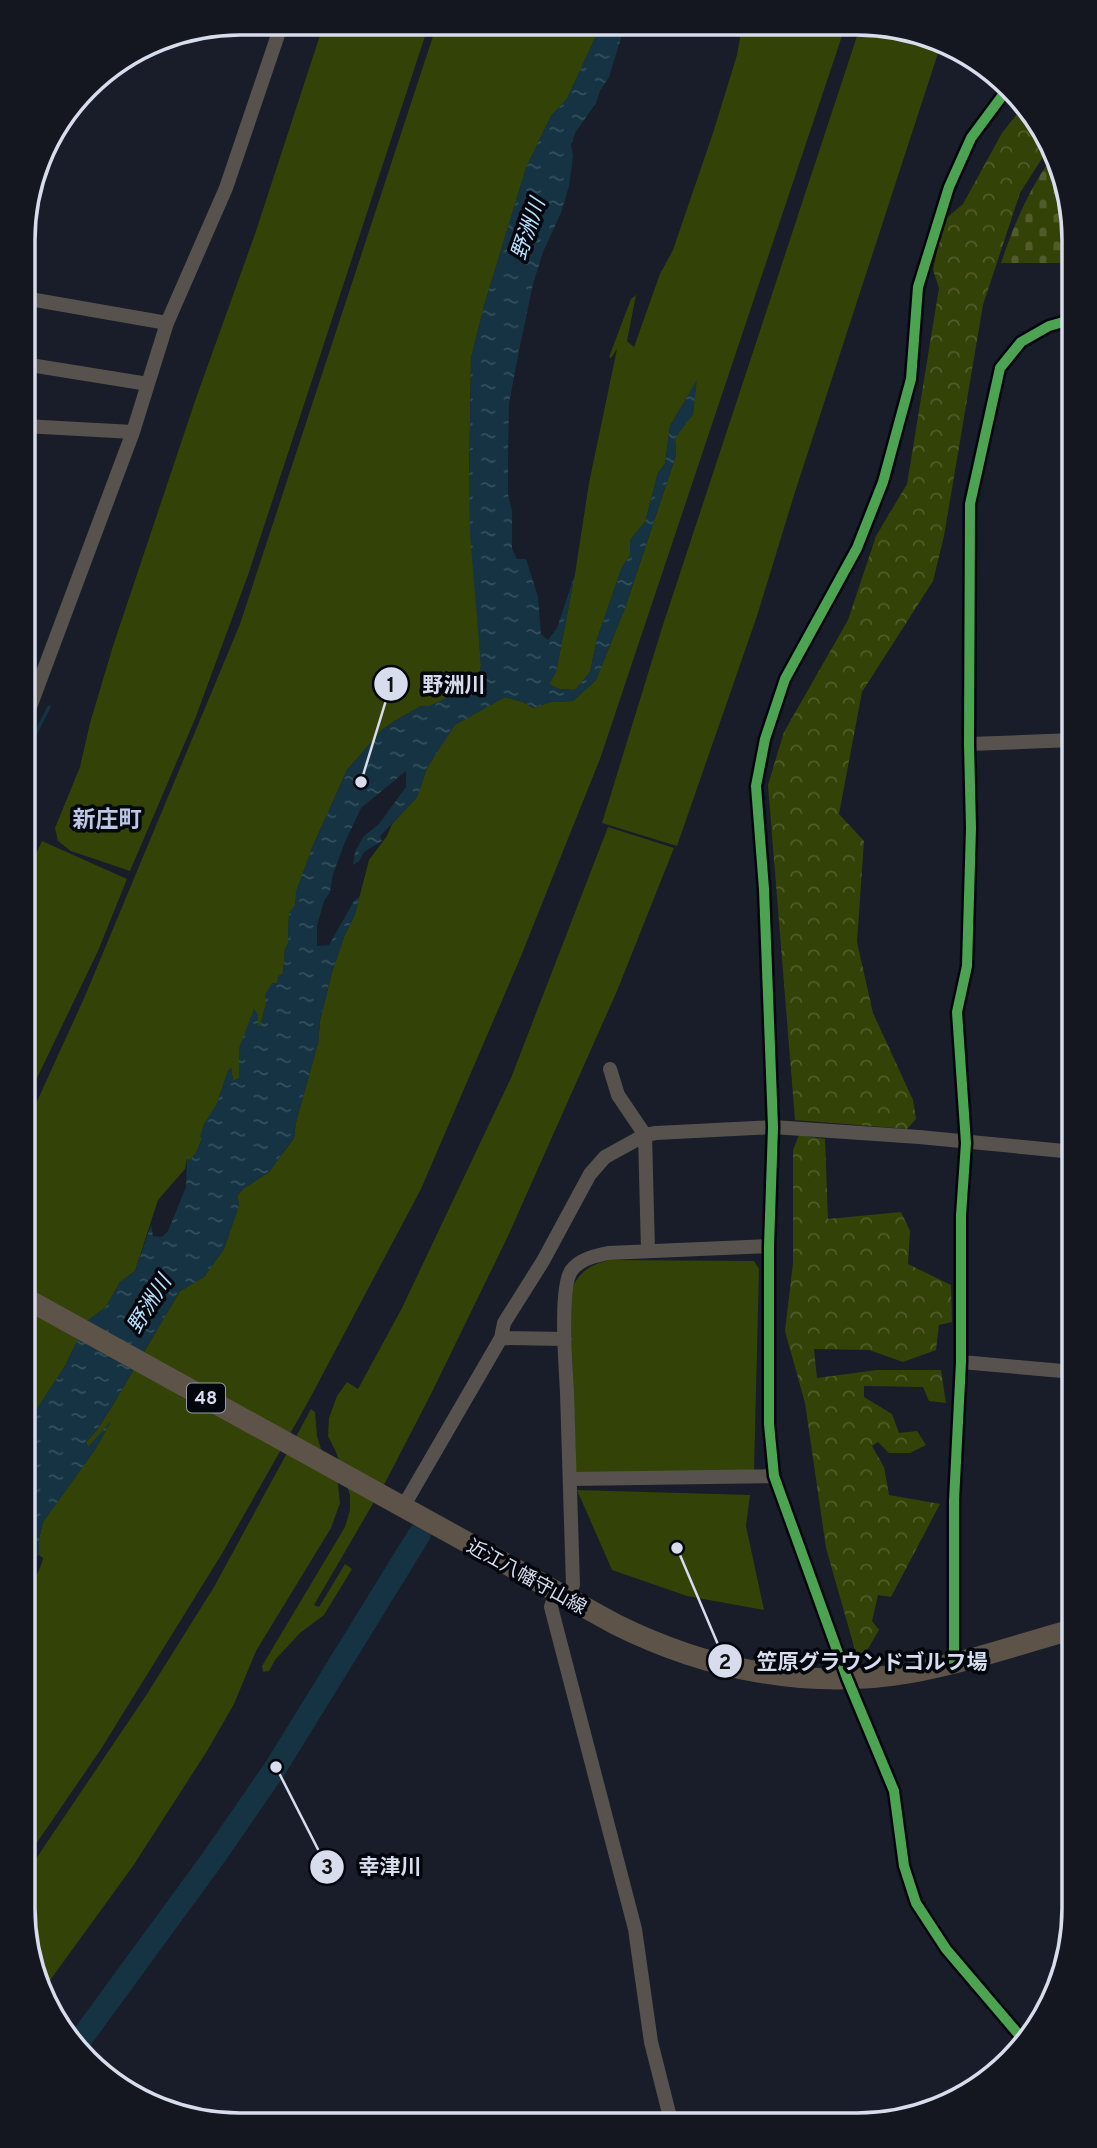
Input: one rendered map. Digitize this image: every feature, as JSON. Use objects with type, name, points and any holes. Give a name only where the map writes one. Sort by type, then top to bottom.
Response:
[{"type":"main road","name":"近江八幡守山線","points":[[35,1304],[461,1539],[565,1589],[637,1635],[664,1647],[759,1674],[800,1678],[847,1678],[890,1676],[954,1663],[1062,1632]]},
{"type":"street","points":[[35,694],[133,432],[167,323],[226,188],[278,35]]},
{"type":"street","points":[[1002,96],[971,138],[948,187],[918,287],[911,379],[883,482],[857,548],[785,679],[765,739],[756,786],[764,889],[773,1127],[769,1246],[769,1424],[774,1476],[847,1678],[894,1791],[904,1866],[916,1903],[946,1949],[1019,2034]]},
{"type":"street","points":[[35,300],[167,323]]},
{"type":"street","points":[[954,1663],[954,1501],[961,1362],[961,1215],[966,1143],[957,1012],[967,966],[971,828],[970,504],[1000,368],[1021,342],[1049,326],[1062,322]]},
{"type":"street","points":[[35,366],[148,384]]},
{"type":"street","points":[[35,427],[133,432]]},
{"type":"street","points":[[969,744],[1062,740]]},
{"type":"street","points":[[610,1069],[618,1095],[645,1135],[648,1251]]},
{"type":"street","points":[[403,1507],[501,1338],[504,1323],[543,1261],[590,1174],[605,1157],[645,1135],[773,1127],[1062,1151]]},
{"type":"street","points":[[669,2113],[651,2042],[635,1929],[551,1607],[565,1589],[570,1479],[566,1295],[570,1272],[591,1257],[608,1253],[769,1246]]},
{"type":"street","points":[[501,1338],[565,1339]]},
{"type":"street","points":[[961,1362],[1062,1371]]},
{"type":"street","points":[[570,1479],[774,1476]]},
{"type":"green space","points":[[320,35],[425,35],[248,575],[195,719],[130,871],[71,851],[58,841],[55,828],[80,767],[113,646],[195,401],[255,234]]},
{"type":"green space","points":[[433,35],[596,35],[567,99],[551,116],[526,168],[471,358],[469,485],[481,666],[477,685],[430,706],[421,706],[393,722],[382,730],[347,770],[312,848],[297,891],[295,906],[289,913],[283,973],[266,1004],[260,1026],[258,1015],[239,1067],[239,1078],[233,1081],[231,1068],[228,1071],[216,1106],[204,1124],[196,1153],[189,1161],[187,1158],[185,1169],[158,1200],[135,1271],[120,1282],[106,1307],[87,1321],[65,1366],[35,1412],[35,1106],[85,996],[240,624]]},
{"type":"green space","points":[[740,35],[842,35],[600,759],[519,961],[421,1189],[308,1402],[223,1552],[101,1749],[35,1845],[35,1578],[43,1558],[39,1555],[39,1539],[43,1522],[94,1451],[108,1427],[88,1447],[86,1442],[111,1408],[180,1291],[204,1277],[224,1249],[239,1205],[237,1196],[269,1172],[294,1138],[318,1043],[320,1021],[332,972],[355,914],[369,860],[387,836],[392,824],[417,797],[427,768],[454,725],[505,697],[533,708],[551,702],[573,701],[596,680],[625,608],[676,455],[675,438],[693,414],[696,382],[670,426],[665,464],[658,473],[645,522],[630,540],[630,555],[622,567],[597,639],[590,672],[575,690],[559,689],[549,684],[556,672],[589,483],[617,349],[611,358],[609,357],[631,299],[636,295],[627,341],[634,347],[660,274],[673,250],[737,55]]},
{"type":"green space","points":[[857,35],[897,39],[938,52],[757,616],[677,846],[602,823],[662,628]]},
{"type":"green space","points":[[1017,113],[1044,156],[1020,193],[983,305],[944,536],[933,581],[862,692],[839,814],[864,841],[857,942],[873,1013],[913,1100],[916,1119],[907,1129],[795,1120],[768,785],[784,732],[848,620],[876,536],[907,484],[939,288],[933,270],[943,221],[963,204],[1002,133]]},
{"type":"green space","points":[[1047,165],[1058,200],[1062,263],[1001,263],[1011,234]]},
{"type":"green space","points":[[608,827],[674,848],[617,991],[508,1236],[432,1392],[385,1483],[314,1605],[319,1607],[345,1564],[352,1569],[324,1615],[300,1633],[275,1660],[269,1671],[263,1672],[262,1666],[345,1527],[350,1510],[350,1495],[328,1436],[329,1418],[337,1396],[347,1382],[358,1389],[402,1308],[511,1078]]},
{"type":"green space","points":[[42,841],[127,879],[98,951],[35,1082],[35,857]]},
{"type":"green space","points":[[799,1135],[825,1139],[828,1219],[901,1212],[910,1231],[908,1264],[951,1285],[952,1322],[939,1325],[936,1350],[903,1362],[869,1350],[814,1349],[817,1378],[877,1370],[941,1370],[946,1403],[929,1401],[923,1387],[864,1386],[864,1397],[892,1414],[899,1433],[917,1431],[926,1445],[910,1453],[889,1453],[878,1442],[872,1446],[884,1467],[889,1495],[940,1504],[891,1597],[878,1595],[872,1621],[879,1630],[859,1664],[826,1548],[805,1403],[785,1331],[793,1263],[793,1150]]},
{"type":"green space","points":[[609,1260],[754,1261],[759,1269],[754,1472],[580,1476],[576,1471],[570,1292],[585,1270]]},
{"type":"green space","points":[[311,1409],[315,1412],[321,1449],[338,1484],[340,1503],[331,1528],[256,1651],[234,1704],[207,1751],[133,1866],[49,1982],[37,1934],[35,1860],[147,1694],[214,1587]]},
{"type":"green space","points":[[577,1490],[750,1495],[746,1526],[764,1610],[687,1596],[612,1570]]},
{"type":"water","points":[[596,35],[622,35],[609,77],[596,103],[575,133],[571,145],[573,156],[569,186],[533,284],[509,403],[508,494],[512,511],[512,549],[517,559],[526,559],[538,597],[541,634],[548,640],[557,628],[575,574],[556,672],[549,684],[559,689],[575,690],[590,672],[597,639],[622,567],[630,555],[630,540],[645,522],[658,473],[665,464],[670,426],[697,380],[693,414],[675,438],[676,455],[625,608],[596,680],[573,701],[551,702],[533,708],[505,697],[455,725],[427,768],[417,797],[380,836],[382,841],[364,852],[353,865],[355,852],[363,837],[379,824],[406,787],[406,771],[361,808],[333,874],[330,892],[324,901],[317,926],[317,946],[329,945],[354,901],[360,896],[332,972],[320,1021],[318,1043],[294,1138],[269,1172],[237,1196],[239,1205],[224,1249],[204,1277],[180,1291],[111,1408],[86,1442],[88,1447],[112,1420],[94,1451],[43,1522],[39,1555],[35,1558],[35,1412],[65,1366],[87,1321],[106,1307],[120,1282],[135,1271],[151,1225],[153,1236],[162,1237],[168,1231],[186,1187],[187,1156],[189,1161],[196,1153],[204,1124],[216,1106],[231,1067],[233,1081],[239,1078],[239,1048],[254,1009],[260,1026],[266,1004],[265,995],[272,983],[277,983],[278,976],[283,973],[289,913],[295,905],[296,891],[312,848],[347,770],[382,730],[393,722],[421,706],[430,706],[477,685],[481,666],[470,535],[471,358],[526,168],[551,116],[567,99]]},
{"type":"waterway","points":[[35,734],[49,707]]},
{"type":"waterway","points":[[82,2038],[276,1767],[419,1535]]},
{"type":"cycle path","points":[[1002,96],[971,138],[949,187],[918,287],[911,379],[883,482],[857,548],[785,679],[765,739],[756,786],[764,889],[773,1127],[769,1246],[769,1424],[774,1476],[847,1678],[894,1791],[904,1866],[916,1903],[946,1949],[1019,2034]]},
{"type":"cycle path","points":[[954,1663],[954,1501],[961,1362],[961,1215],[966,1143],[957,1012],[967,966],[971,828],[970,504],[1000,368],[1021,342],[1049,326],[1062,322]]},
{"type":"place","name":"野洲川","points":[[361,782]]},
{"type":"place","name":"笠原グラウンドゴルフ場","points":[[677,1548]]},
{"type":"place","name":"幸津川","points":[[276,1767]]},
{"type":"district","name":"新庄町","points":[[107,819]]}]
